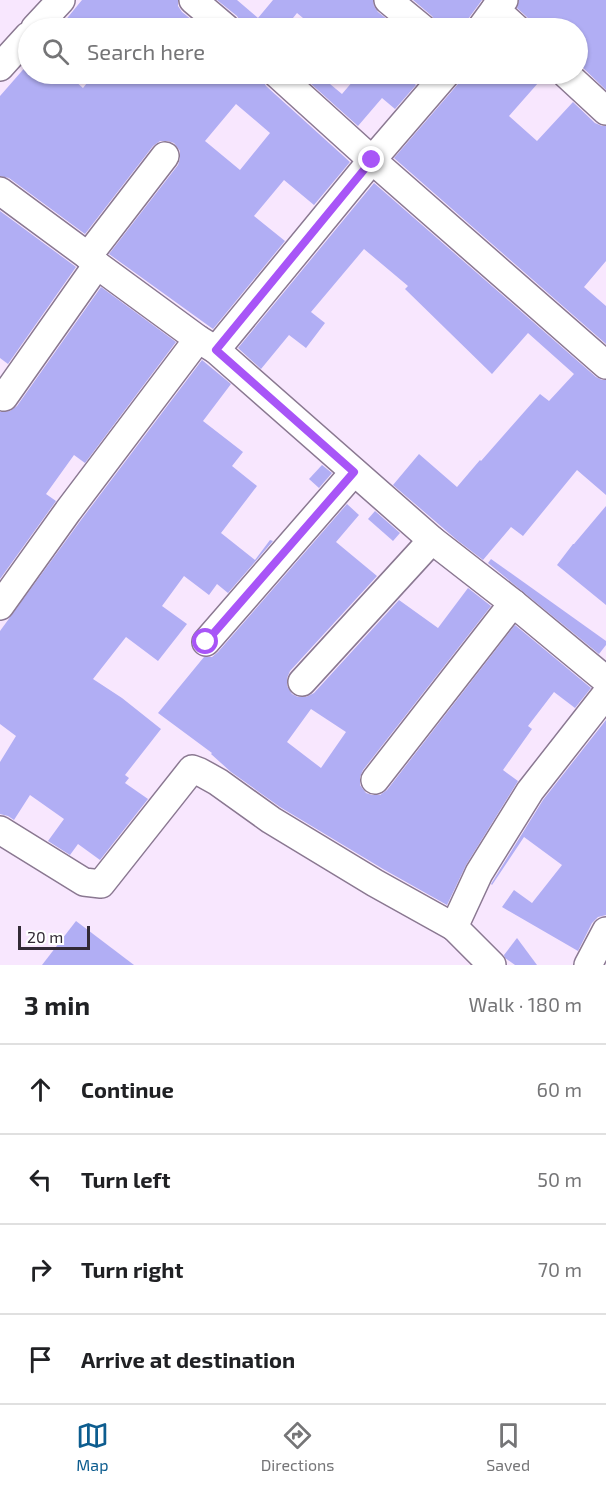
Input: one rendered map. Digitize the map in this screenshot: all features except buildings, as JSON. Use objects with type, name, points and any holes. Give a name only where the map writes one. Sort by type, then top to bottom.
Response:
[{"type":"street","points":[[44,18],[61,0]]},
{"type":"street","points":[[193,0],[214,18]]},
{"type":"street","points":[[388,0],[410,18]]},
{"type":"street","points":[[0,67],[18,47]]},
{"type":"street","points":[[288,84],[606,365]]},
{"type":"street","points":[[0,606],[75,502],[207,344],[437,84]]},
{"type":"street","points":[[577,84],[606,111]]},
{"type":"street","points":[[4,397],[165,156]]},
{"type":"street","points":[[0,191],[207,344],[432,540],[606,680]]},
{"type":"street","points":[[206,642],[354,472]]},
{"type":"street","points":[[302,682],[432,540]]},
{"type":"street","points":[[375,780],[513,603]]},
{"type":"street","points":[[454,927],[478,873],[530,790],[606,694]]},
{"type":"street","points":[[0,830],[84,882],[101,884],[192,769],[218,782],[280,826],[454,927],[492,965]]},
{"type":"street","points":[[588,965],[606,931]]},
{"type":"route","points":[[206,642],[354,472],[216,350],[372,160]]}]
